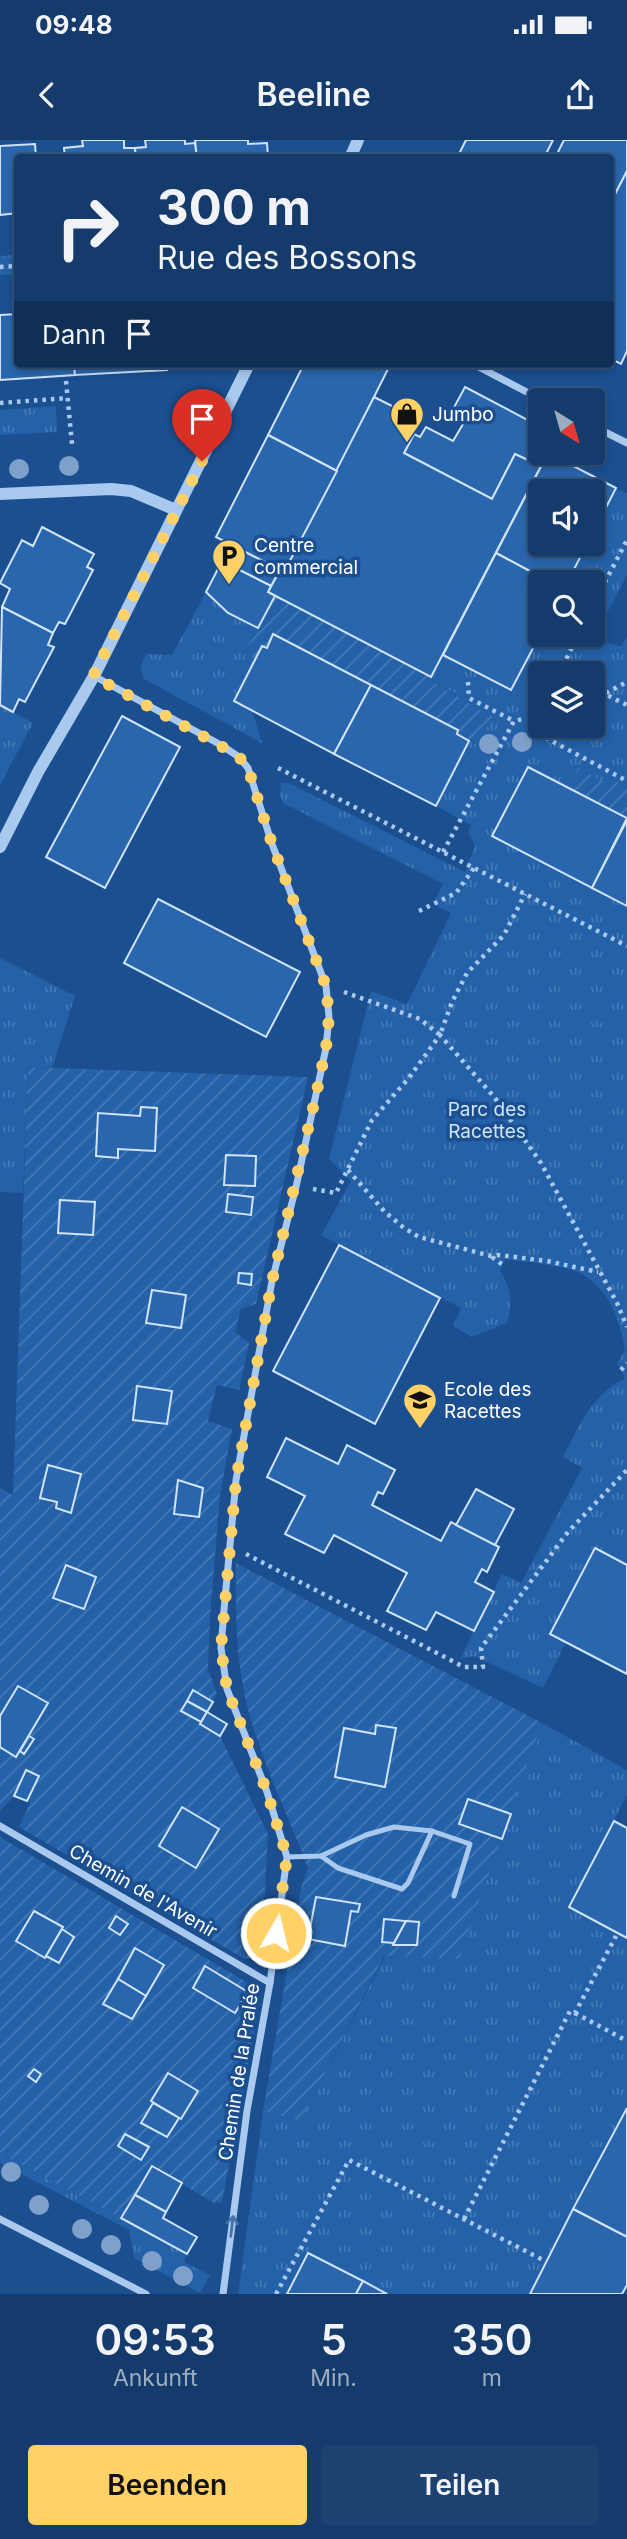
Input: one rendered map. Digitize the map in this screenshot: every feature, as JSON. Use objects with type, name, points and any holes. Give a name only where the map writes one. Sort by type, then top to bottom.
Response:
[{"type":"street","points":[[0,847],[38,772],[93,676],[247,368]]},
{"type":"street","points":[[481,368],[528,393]]},
{"type":"street","points":[[606,432],[627,443]]},
{"type":"street","points":[[0,494],[111,489],[131,491],[176,510]]},
{"type":"street","name":"Chemin de la Pralée","points":[[93,676],[221,746],[239,757],[248,768],[276,855],[326,986],[329,1017],[326,1048],[296,1187],[272,1281],[236,1480],[221,1648],[227,1689],[267,1792],[287,1857],[270,1983],[247,2111],[223,2294]]},
{"type":"street","name":"Chemin de l'Avenir","points":[[0,1826],[270,1983]]},
{"type":"street","points":[[0,2218],[146,2294]]},
{"type":"lane","points":[[287,1857],[321,1856],[366,1835],[394,1826],[432,1831],[470,1844],[454,1896]]},
{"type":"lane","points":[[321,1856],[338,1868],[402,1889],[408,1883],[432,1831]]},
{"type":"path","points":[[65,381],[72,444]]},
{"type":"path","points":[[0,403],[68,398]]},
{"type":"path","points":[[605,582],[627,540]]},
{"type":"path","points":[[468,682],[469,698],[514,721],[528,719]]},
{"type":"path","points":[[605,694],[627,682]]},
{"type":"path","points":[[605,694],[627,705]]},
{"type":"path","points":[[443,852],[514,721]]},
{"type":"path","points":[[547,738],[627,780]]},
{"type":"path","points":[[278,768],[627,946]]},
{"type":"path","points":[[419,911],[456,893],[474,869]]},
{"type":"path","points":[[296,1187],[336,1193],[372,1120],[408,1079],[440,1035],[467,972],[504,935],[525,894]]},
{"type":"path","points":[[326,986],[420,1019],[440,1035],[495,1098],[541,1163],[627,1327]]},
{"type":"path","points":[[348,1170],[384,1212],[419,1237],[491,1256],[547,1261],[599,1272]]},
{"type":"path","points":[[491,1256],[503,1265]]},
{"type":"path","points":[[621,1370],[627,1363]]},
{"type":"path","points":[[230,1546],[464,1667],[484,1667],[481,1648],[568,1532],[627,1470]]},
{"type":"path","points":[[575,2013],[616,1936]]},
{"type":"path","points":[[464,2218],[570,2011],[627,2041]]},
{"type":"path","points":[[276,2294],[349,2160],[545,2260]]},
{"type":"green space","points":[[14,255],[14,274],[0,275],[0,256]]},
{"type":"green space","points":[[56,406],[57,432],[0,435],[0,410]]},
{"type":"green space","name":"Parc des Racettes","points":[[616,488],[627,493],[627,575],[605,617],[605,570],[574,570],[581,556],[605,556],[605,509]]},
{"type":"green space","points":[[206,592],[228,613],[258,628],[244,653],[256,659],[234,701],[252,710],[262,743],[144,679],[142,675],[141,666],[146,654],[172,655]]},
{"type":"green space","points":[[275,596],[431,677],[430,680],[493,717],[477,744],[457,734],[458,730],[273,635],[267,648],[262,646],[256,659],[244,653]]},
{"type":"green space","name":"Parc des Racettes","points":[[627,636],[627,787],[611,779],[604,783],[578,769],[568,787],[528,767],[493,835],[627,906],[627,1565],[595,1549],[550,1634],[566,1642],[543,1688],[474,1656],[460,1659],[502,1574],[521,1583],[582,1468],[563,1457],[595,1402],[625,1378],[617,1363],[625,1351],[621,1330],[602,1291],[585,1276],[558,1267],[505,1259],[500,1271],[510,1296],[507,1323],[472,1337],[453,1326],[461,1308],[321,1235],[351,1181],[329,1159],[371,991],[407,1004],[451,913],[433,904],[443,884],[283,803],[280,795],[281,783],[289,783],[465,872],[475,846],[468,832],[471,825],[436,806],[469,741],[477,744],[456,694],[429,680],[443,655],[511,690],[534,647],[605,647],[605,641],[622,646]]},
{"type":"green space","points":[[0,705],[33,723],[0,785]]},
{"type":"green space","points":[[578,768],[604,782],[611,779],[627,787],[627,818],[568,787]]},
{"type":"green space","points":[[0,958],[75,996],[52,1068],[28,1067],[23,1193],[0,1192]]},
{"type":"green space","points":[[28,1067],[308,1077],[256,1304],[241,1309],[235,1332],[249,1343],[239,1390],[217,1385],[208,1421],[232,1429],[220,1495],[210,1617],[208,1669],[217,1694],[207,1712],[227,1724],[220,1736],[268,1834],[262,1950],[252,1959],[243,1958],[19,1827],[30,1803],[14,1796],[0,1811],[0,1488],[13,1495]]},
{"type":"green space","points":[[236,1563],[542,1723],[459,1959],[384,1956],[301,2121],[263,2111],[301,1888],[308,1868],[263,1755],[245,1698],[237,1640]]},
{"type":"green space","points":[[542,1723],[627,1770],[627,1795],[569,1907],[627,1938],[627,2108],[530,2294],[387,2294],[308,2253],[287,2294],[238,2294],[263,2111],[301,2121],[385,1956],[459,1958]]},
{"type":"green space","points":[[0,1837],[248,1983],[260,2002],[222,2202],[214,2203],[182,2184],[163,2217],[197,2237],[187,2254],[0,2153]]},
{"type":"green space","points":[[0,2153],[187,2254],[184,2262],[210,2275],[200,2293],[134,2258],[129,2230],[0,2163]]},
{"type":"building","points":[[82,140],[124,140],[124,148],[135,148],[136,154],[65,154],[64,148],[83,146]]},
{"type":"building","points":[[145,140],[185,140],[185,144],[195,143],[196,154],[136,154],[135,148],[146,147]]},
{"type":"building","points":[[195,140],[248,140],[248,144],[267,143],[268,154],[197,154]]},
{"type":"building","points":[[466,140],[553,140],[546,154],[459,154]]},
{"type":"building","points":[[564,140],[627,140],[627,171],[614,196],[614,154],[557,154]]},
{"type":"building","points":[[35,144],[36,154],[14,154],[14,213],[0,215],[0,146]]},
{"type":"building","points":[[627,171],[627,351],[621,364],[614,360],[614,196]]},
{"type":"building","points":[[14,314],[14,368],[74,368],[75,375],[0,380],[0,315]]},
{"type":"building","points":[[74,368],[167,368],[167,370],[75,375]]},
{"type":"building","points":[[302,368],[388,369],[337,471],[268,435]]},
{"type":"building","points":[[465,387],[528,420],[528,460],[515,454],[492,499],[404,453],[414,434],[420,437],[426,427],[453,441],[466,419],[452,411]]},
{"type":"building","points":[[374,397],[406,413],[399,426],[414,434],[404,453],[492,499],[515,454],[528,460],[528,466],[541,466],[534,479],[528,479],[528,491],[431,677],[268,592],[280,570],[284,572]]},
{"type":"building","points":[[268,435],[337,471],[284,572],[216,537]]},
{"type":"building","points":[[541,466],[573,466],[599,479],[534,479]]},
{"type":"building","points":[[605,482],[616,488],[605,510]]},
{"type":"building","points":[[528,491],[528,556],[581,556],[574,570],[528,570],[496,553]]},
{"type":"building","points":[[42,527],[94,554],[87,567],[93,570],[65,624],[59,622],[53,633],[2,607],[10,589],[0,583],[22,540],[33,546]]},
{"type":"building","points":[[230,544],[280,570],[271,586],[222,561]]},
{"type":"building","points":[[496,553],[528,570],[528,647],[534,647],[511,690],[443,655]]},
{"type":"building","points":[[222,561],[271,586],[268,592],[275,596],[258,628],[228,613],[206,592]]},
{"type":"building","points":[[2,607],[53,633],[48,645],[54,647],[25,702],[19,699],[13,712],[0,705]]},
{"type":"building","points":[[273,634],[371,685],[334,754],[234,701],[262,646],[267,648]]},
{"type":"building","points":[[371,685],[458,730],[457,734],[469,741],[436,806],[334,754]]},
{"type":"building","points":[[122,716],[180,747],[105,888],[46,857]]},
{"type":"building","points":[[528,767],[627,818],[592,888],[492,836]]},
{"type":"building","points":[[627,820],[627,906],[592,888]]},
{"type":"building","points":[[158,899],[300,972],[266,1037],[124,963]]},
{"type":"building","points":[[141,1107],[157,1108],[155,1151],[118,1149],[118,1158],[96,1156],[98,1113],[140,1116]]},
{"type":"building","points":[[226,1155],[256,1156],[255,1186],[224,1185]]},
{"type":"building","points":[[228,1194],[253,1197],[251,1215],[226,1212]]},
{"type":"building","points":[[60,1200],[95,1202],[93,1235],[58,1233]]},
{"type":"building","points":[[339,1245],[440,1298],[375,1424],[273,1371]]},
{"type":"building","points":[[239,1273],[252,1274],[251,1285],[238,1283]]},
{"type":"building","points":[[152,1290],[186,1295],[181,1328],[146,1323]]},
{"type":"building","points":[[137,1386],[172,1391],[167,1424],[133,1420]]},
{"type":"building","points":[[286,1438],[338,1464],[347,1445],[395,1470],[383,1494],[378,1492],[372,1505],[441,1541],[451,1522],[499,1547],[487,1572],[482,1569],[475,1582],[494,1592],[474,1631],[436,1612],[426,1630],[387,1611],[407,1573],[334,1535],[324,1553],[285,1534],[305,1496],[267,1477]]},
{"type":"building","points":[[48,1465],[81,1474],[71,1513],[56,1508],[57,1502],[40,1498]]},
{"type":"building","points":[[178,1480],[203,1488],[199,1517],[174,1514]]},
{"type":"building","points":[[476,1489],[514,1509],[495,1545],[456,1525]]},
{"type":"building","points":[[595,1548],[627,1565],[627,1674],[550,1634]]},
{"type":"building","points":[[66,1565],[96,1577],[84,1609],[53,1598]]},
{"type":"building","points":[[18,1686],[48,1703],[16,1757],[0,1747],[0,1716]]},
{"type":"building","points":[[193,1690],[213,1702],[207,1712],[187,1701]]},
{"type":"building","points":[[187,1701],[207,1712],[201,1722],[181,1711]]},
{"type":"building","points":[[207,1712],[227,1724],[220,1736],[200,1724]]},
{"type":"building","points":[[376,1725],[396,1728],[385,1787],[335,1777],[344,1728],[375,1734]]},
{"type":"building","points":[[29,1736],[34,1739],[24,1754],[20,1751]]},
{"type":"building","points":[[26,1770],[39,1776],[27,1801],[14,1796]]},
{"type":"building","points":[[468,1799],[511,1814],[502,1839],[459,1824]]},
{"type":"building","points":[[182,1807],[219,1829],[196,1868],[159,1846]]},
{"type":"building","points":[[614,1821],[627,1828],[627,1938],[569,1907]]},
{"type":"building","points":[[316,1897],[360,1904],[358,1912],[351,1911],[345,1946],[308,1939]]},
{"type":"building","points":[[34,1911],[63,1927],[45,1958],[16,1941]]},
{"type":"building","points":[[116,1916],[128,1924],[120,1935],[109,1928]]},
{"type":"building","points":[[384,1919],[406,1921],[394,1943],[382,1942]]},
{"type":"building","points":[[406,1921],[419,1922],[417,1945],[393,1945]]},
{"type":"building","points":[[62,1929],[74,1937],[59,1963],[46,1956]]},
{"type":"building","points":[[135,1948],[164,1965],[146,1996],[118,1979]]},
{"type":"building","points":[[205,1966],[248,1992],[235,2013],[193,1988]]},
{"type":"building","points":[[118,1979],[146,1996],[132,2019],[103,2004]]},
{"type":"building","points":[[34,2069],[41,2074],[36,2082],[28,2076]]},
{"type":"building","points":[[168,2073],[198,2091],[181,2119],[151,2101]]},
{"type":"building","points":[[153,2103],[179,2118],[167,2137],[141,2123]]},
{"type":"building","points":[[627,2108],[627,2237],[573,2209]]},
{"type":"building","points":[[125,2134],[149,2147],[141,2160],[118,2146]]},
{"type":"building","points":[[152,2166],[182,2183],[166,2212],[135,2195]]},
{"type":"building","points":[[135,2195],[166,2212],[163,2218],[197,2237],[187,2254],[121,2218]]},
{"type":"building","points":[[573,2209],[627,2237],[627,2285],[622,2294],[530,2294]]},
{"type":"building","points":[[308,2253],[363,2281],[356,2294],[287,2294]]},
{"type":"building","points":[[363,2281],[387,2294],[356,2294]]},
{"type":"place","name":"Jumbo","points":[[407,444]]},
{"type":"place","name":"Centre commercial","points":[[229,586]]},
{"type":"place","name":"Ecole des Racettes","points":[[420,1430]]},
{"type":"route","points":[[202,461],[93,676],[221,746],[239,757],[248,768],[272,844],[326,986],[329,1017],[326,1048],[296,1187],[272,1281],[236,1480],[223,1610],[221,1648],[227,1689],[267,1792],[287,1857],[276,1933]]}]
